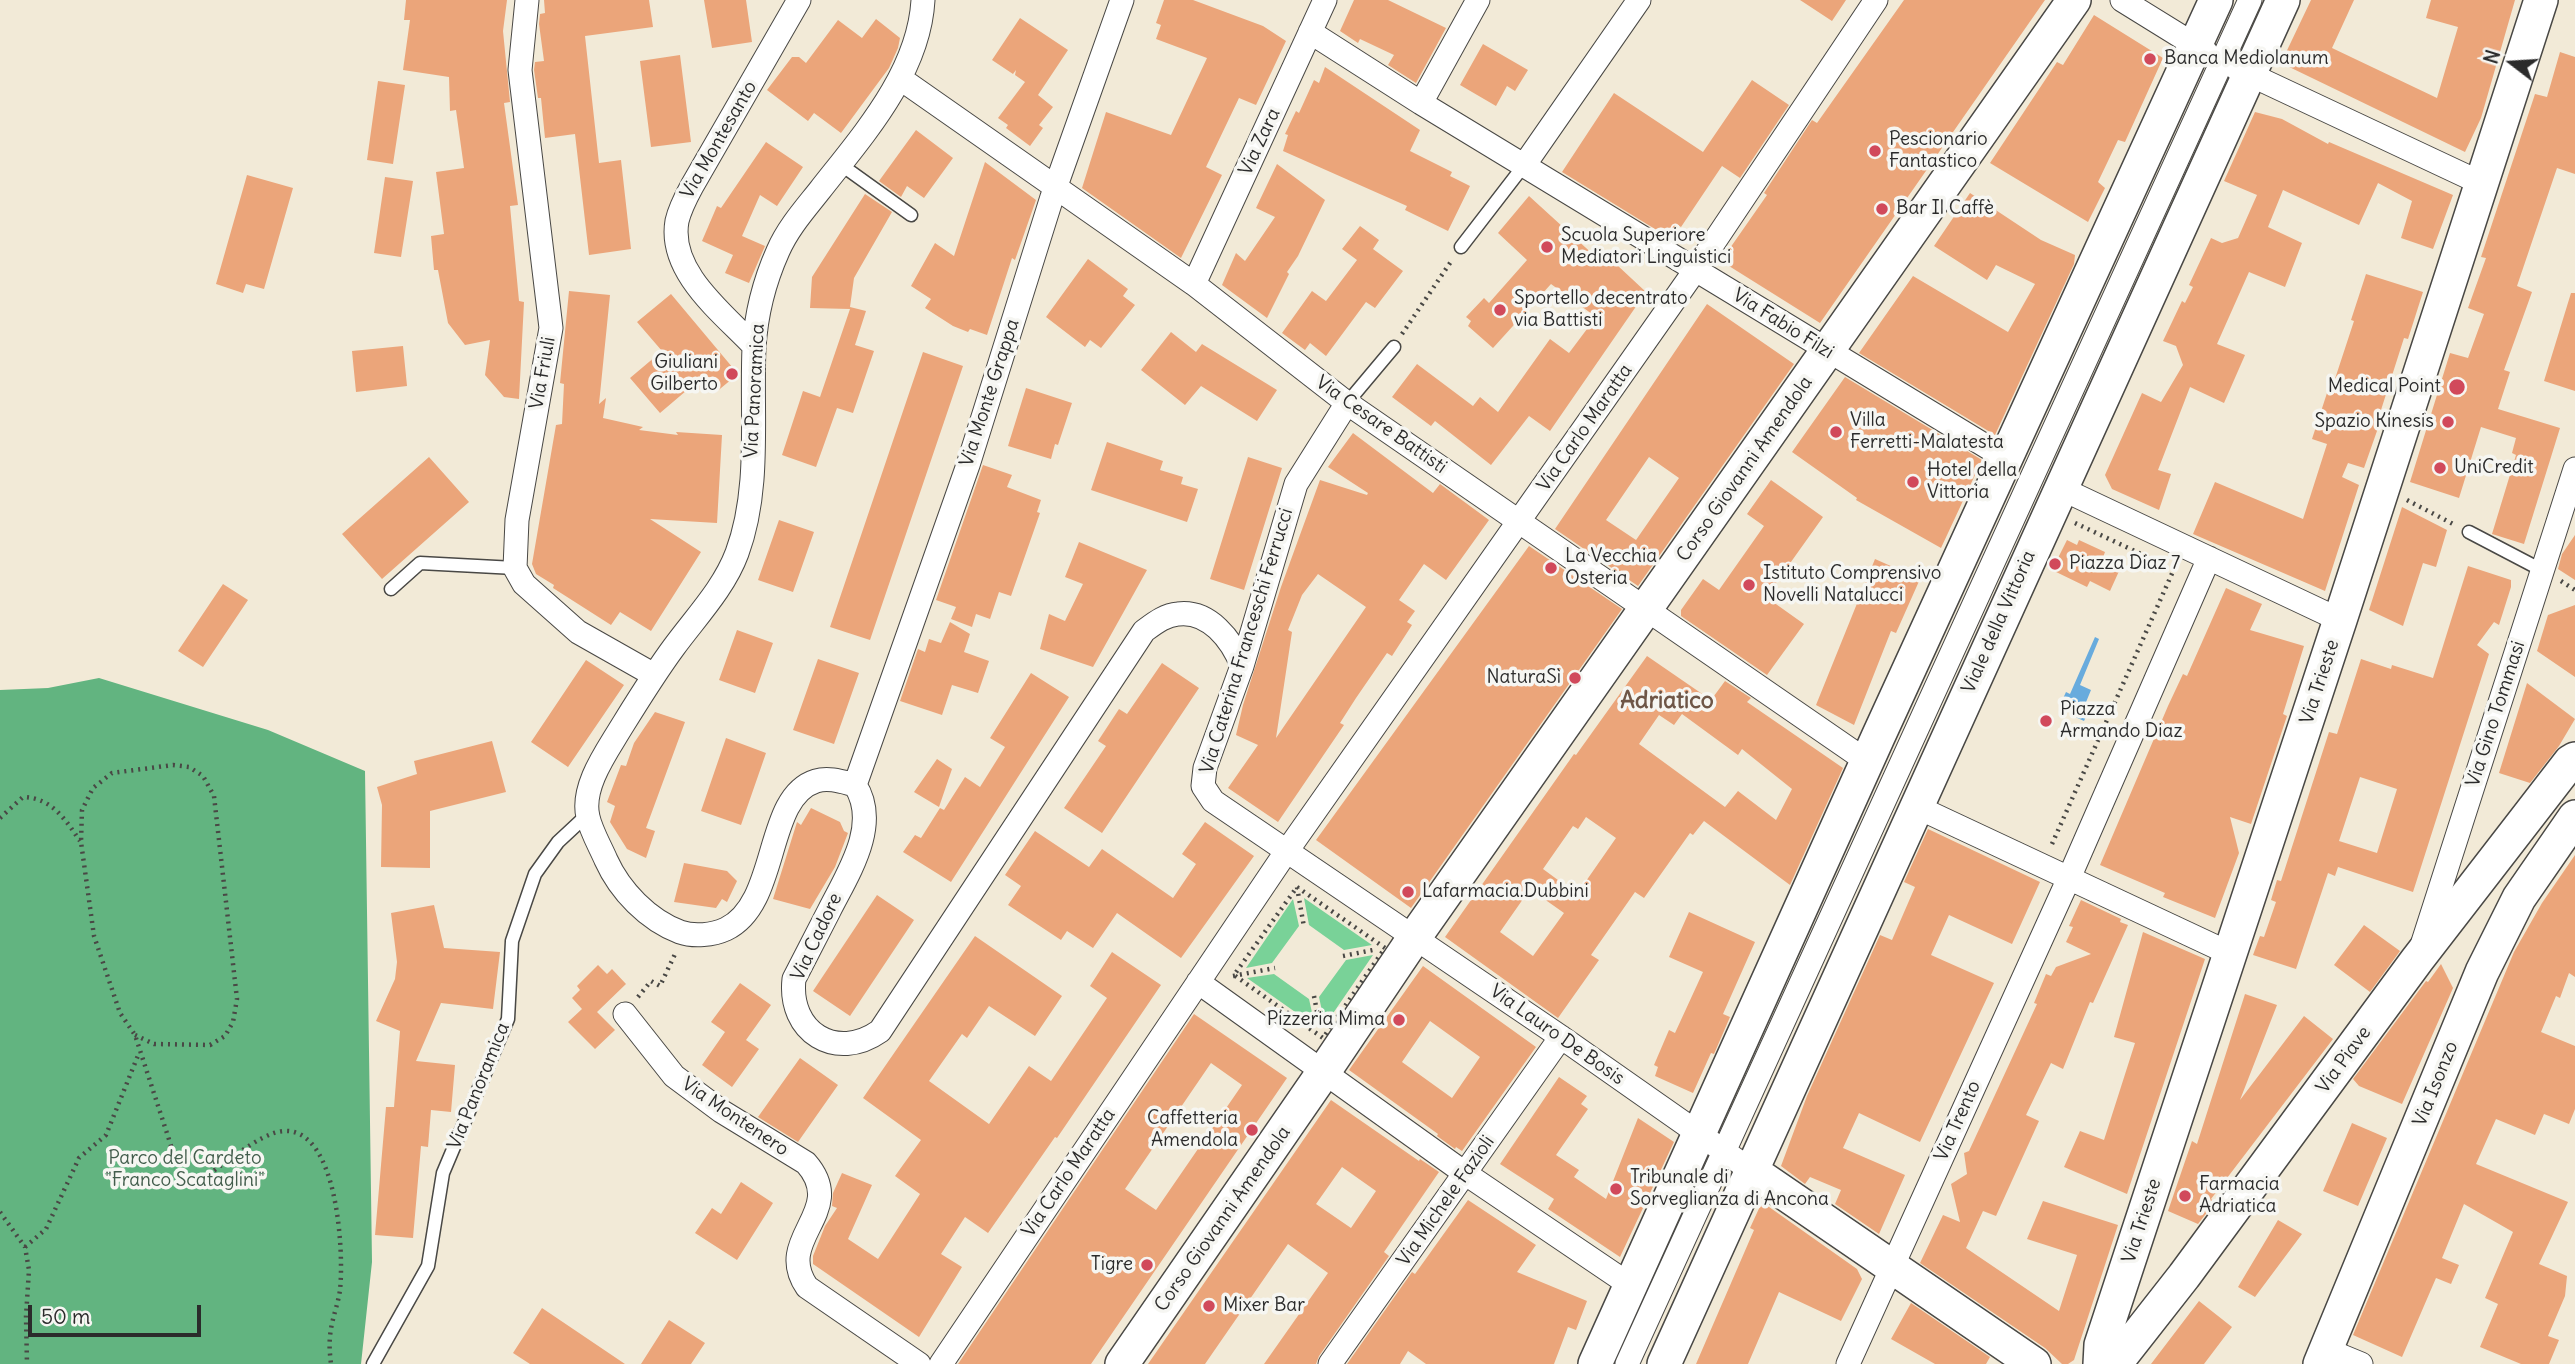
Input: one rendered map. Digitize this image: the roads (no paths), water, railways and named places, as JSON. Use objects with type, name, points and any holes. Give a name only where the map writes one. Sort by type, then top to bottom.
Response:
[{"type":"street","name":"Via Friuli","points":[[515,568],[517,520],[551,328],[520,70],[527,0]]},
{"type":"street","name":"Via Montesanto","points":[[754,346],[691,279],[683,266],[677,247],[677,223],[692,186],[799,0]]},
{"type":"street","name":"Via Panoramica","points":[[654,675],[720,584],[736,555],[747,522],[755,426],[754,346],[760,307],[779,248],[795,222],[901,79],[915,44],[923,0]]},
{"type":"street","name":"Via Monte Grappa","points":[[855,785],[968,465],[1055,187],[1122,0]]},
{"type":"street","name":"Via Zara","points":[[1194,284],[1325,0]]},
{"type":"street","points":[[1421,103],[1478,0]]},
{"type":"street","points":[[1525,164],[1639,0]]},
{"type":"street","name":"Via Carlo Maratta","points":[[941,1364],[1287,851],[1696,269],[1876,0]]},
{"type":"street","name":"Corso Giovanni Amendola","points":[[1122,1364],[1413,938],[2074,0]]},
{"type":"street","points":[[2122,0],[2222,60],[2483,184]]},
{"type":"street","name":"Viale della Vittoria","points":[[1664,1364],[2060,488],[2222,60],[2216,0]]},
{"type":"street","name":"Viale della Vittoria","points":[[1595,1364],[1630,1285],[1711,1143],[2250,0]]},
{"type":"street","name":"Viale della Vittoria","points":[[1627,1364],[1711,1143],[1868,762],[2007,459],[2222,60],[2283,0]]},
{"type":"street","name":"Via Trieste","points":[[2101,1364],[2101,1345],[2541,0]]},
{"type":"street","name":"Via Fabio Filzi","points":[[1310,32],[1421,103],[2007,459]]},
{"type":"street","name":"Via Cesare Battisti","points":[[901,79],[1194,284],[1347,404],[1868,762]]},
{"type":"street","name":"Via Caterina Franceschi Ferrucci","points":[[1287,851],[1213,801],[1203,786],[1205,768],[1242,666],[1296,484],[1347,404]]},
{"type":"street","name":"Via Gino Tommasi","points":[[2417,960],[2575,468]]},
{"type":"street","points":[[2060,488],[2340,620]]},
{"type":"street","points":[[2069,878],[2209,558]]},
{"type":"street","points":[[515,568],[524,584],[578,632],[654,675],[595,770],[587,815],[612,873],[635,902],[651,916],[685,934],[717,933],[736,924],[756,899],[795,794],[818,780],[835,780],[855,785]]},
{"type":"street","name":"Via Cadore","points":[[855,785],[862,795],[865,811],[860,843],[852,865],[794,979],[792,997],[798,1016],[806,1027],[832,1042],[849,1044],[868,1040],[880,1031],[1144,631],[1164,617],[1180,613],[1196,615],[1226,635],[1242,666]]},
{"type":"street","name":"Via Piave","points":[[2115,1364],[2184,1276],[2417,960],[2573,761]]},
{"type":"street","points":[[1917,807],[2231,954]]},
{"type":"street","name":"Via Isonzo","points":[[2323,1357],[2482,972],[2518,898],[2575,817]]},
{"type":"street","name":"Via Lauro De Bosis","points":[[1287,851],[1561,1037],[1711,1143]]},
{"type":"street","name":"Via Trento","points":[[1848,1364],[2069,878]]},
{"type":"street","points":[[1198,982],[1466,1174],[1630,1285]]},
{"type":"street","name":"Via Montenero","points":[[625,1014],[674,1076],[721,1111],[806,1163],[816,1175],[821,1190],[796,1265],[807,1287],[919,1364]]},
{"type":"street","name":"Via Michele Fazioli","points":[[1330,1364],[1561,1037]]},
{"type":"street","points":[[1711,1143],[2034,1364]]},
{"type":"street","points":[[2323,1357],[2361,1364]]},
{"type":"lane","points":[[840,164],[911,215]]},
{"type":"lane","points":[[1461,247],[1525,164]]},
{"type":"lane","points":[[1347,404],[1394,347]]},
{"type":"lane","points":[[2469,532],[2534,566]]},
{"type":"lane","points":[[391,589],[420,563],[515,568]]},
{"type":"lane","name":"Via Panoramica","points":[[373,1364],[428,1266],[443,1173],[508,1019],[512,941],[535,874],[558,842],[587,815]]},
{"type":"water","points":[[2095,637],[2099,639],[2080,685],[2091,690],[2084,707],[2089,710],[2084,721],[2073,716],[2075,712],[2060,705],[2066,692],[2070,694]]},
{"type":"place","name":"Banca Mediolanum","points":[[2150,59]]},
{"type":"place","name":"Pescionario Fantastico","points":[[1875,151]]},
{"type":"place","name":"Bar Il Caffè","points":[[1882,209]]},
{"type":"place","name":"Scuola Superiore Mediatori Linguistici","points":[[1547,247]]},
{"type":"place","name":"Sportello decentrato via Battisti","points":[[1500,310]]},
{"type":"place","name":"Giuliani Gilberto","points":[[732,374]]},
{"type":"place","name":"Medical Point","points":[[2457,387]]},
{"type":"place","name":"Spazio Kinesis","points":[[2448,422]]},
{"type":"place","name":"Villa Ferretti-Malatesta","points":[[1836,432]]},
{"type":"place","name":"UniCredit","points":[[2440,468]]},
{"type":"place","name":"Hotel della Vittoria","points":[[1913,482]]},
{"type":"place","name":"Piazza Diaz 7","points":[[2055,564]]},
{"type":"place","name":"La Vecchia Osteria","points":[[1551,568]]},
{"type":"place","name":"Istituto Comprensivo Novelli Natalucci","points":[[1749,585]]},
{"type":"place","name":"NaturaSì","points":[[1575,678]]},
{"type":"place","name":"Piazza Armando Diaz","points":[[2046,721]]},
{"type":"place","name":"Lafarmacia.Dubbini","points":[[1408,892]]},
{"type":"place","name":"Pizzeria Mima","points":[[1399,1020]]},
{"type":"place","name":"Caffetteria Amendola","points":[[1252,1130]]},
{"type":"place","name":"Tribunale di Sorveglianza di Ancona","points":[[1616,1189]]},
{"type":"place","name":"Farmacia Adriatica","points":[[2185,1196]]},
{"type":"place","name":"Tigre","points":[[1147,1265]]},
{"type":"place","name":"Mixer Bar","points":[[1209,1306]]},
{"type":"district","name":"Adriatico","points":[[1667,701]]},
{"type":"park label","name":"Parco del Cardeto \"Franco Scataglini\"","points":[[185,1170]]}]
